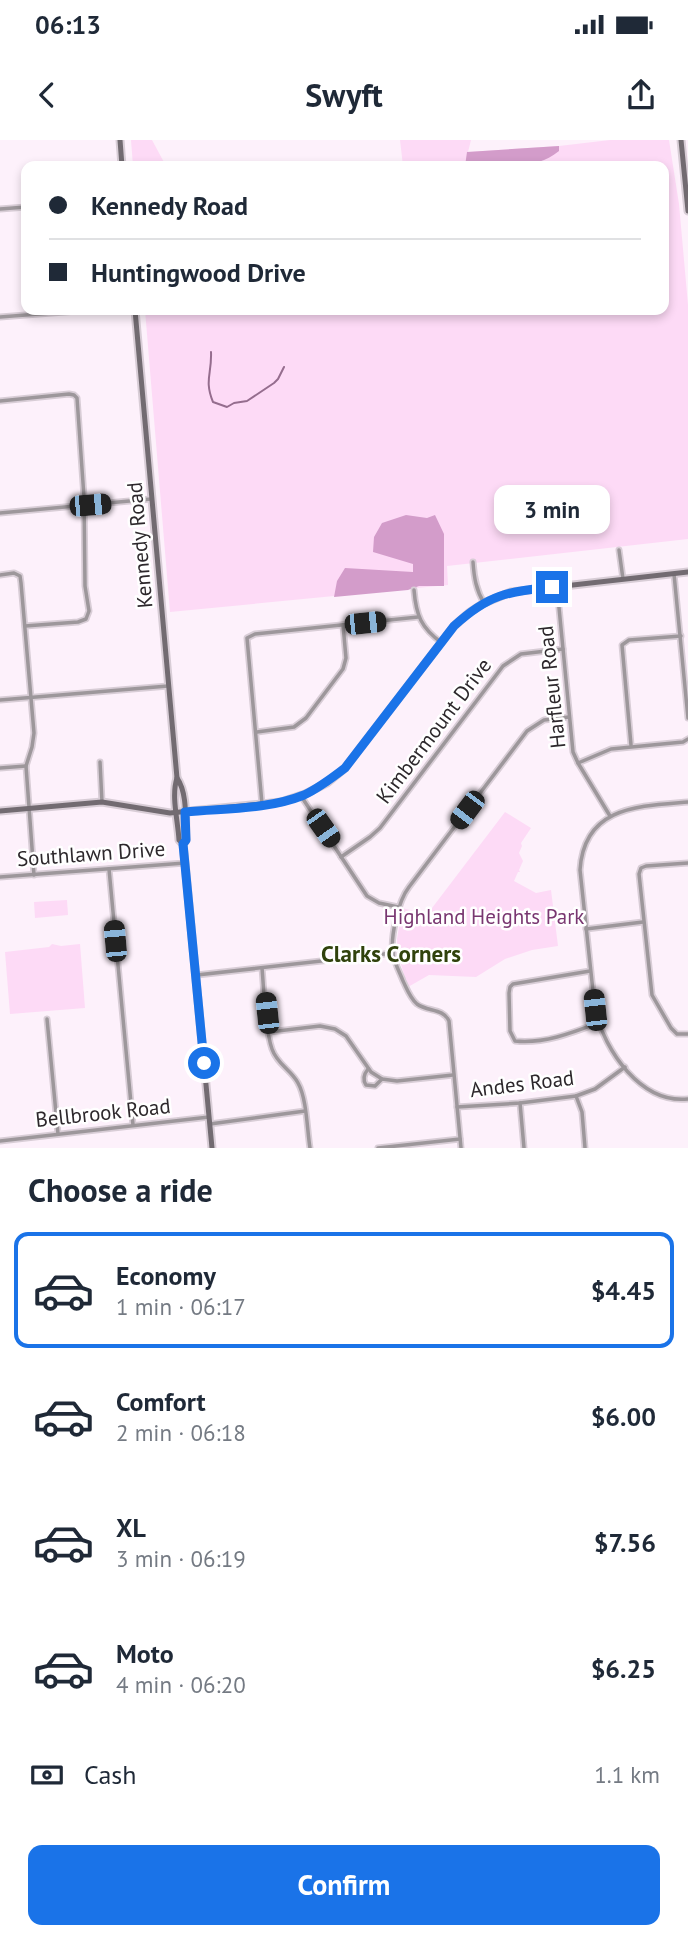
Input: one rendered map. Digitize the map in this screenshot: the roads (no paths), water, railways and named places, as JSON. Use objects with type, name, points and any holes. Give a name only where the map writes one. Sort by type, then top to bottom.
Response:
[{"type":"main road","points":[[120,140],[122,161]]},
{"type":"main road","points":[[681,140],[688,211]]},
{"type":"main road","name":"Kennedy Road","points":[[135,315],[177,778],[181,785],[185,812],[186,840],[183,844],[212,1148]]},
{"type":"main road","points":[[0,811],[102,802],[177,813],[281,802],[300,796],[327,783],[345,768],[454,626],[484,603],[511,592],[688,572]]},
{"type":"main road","name":"Kennedy Road","points":[[177,778],[174,786],[179,840],[183,844]]},
{"type":"street","points":[[0,209],[21,207]]},
{"type":"street","points":[[0,317],[26,315]]},
{"type":"street","points":[[0,401],[62,394],[75,396],[84,505],[88,616],[78,622],[25,626]]},
{"type":"street","points":[[0,513],[152,499]]},
{"type":"street","points":[[619,550],[623,579]]},
{"type":"street","points":[[473,562],[474,577],[484,603]]},
{"type":"street","points":[[0,575],[14,573],[20,576],[34,740],[26,766],[34,875]]},
{"type":"street","points":[[674,574],[688,718]]},
{"type":"street","name":"Harfleur Road","points":[[557,587],[572,746],[578,762],[611,816]]},
{"type":"street","points":[[414,590],[418,617],[442,643]]},
{"type":"street","points":[[262,804],[247,638],[255,634],[418,617]]},
{"type":"street","points":[[256,732],[295,727],[306,718],[343,669],[346,658],[343,625]]},
{"type":"street","points":[[631,746],[622,645],[629,640],[681,636]]},
{"type":"street","name":"Kimbermount Drive","points":[[341,857],[380,828],[503,666],[522,654],[563,649]]},
{"type":"street","points":[[0,700],[168,686]]},
{"type":"street","points":[[461,1148],[448,1017],[442,1012],[423,1007],[412,998],[393,953],[398,907],[409,887],[527,731],[544,720],[569,717]]},
{"type":"street","points":[[578,762],[611,749],[682,742],[688,739]]},
{"type":"street","points":[[100,762],[102,802]]},
{"type":"street","points":[[0,768],[26,766]]},
{"type":"street","points":[[300,796],[368,896],[379,903],[398,907]]},
{"type":"street","points":[[688,802],[640,806],[611,816],[593,832],[582,854],[580,881],[598,1023],[610,1046],[637,1082],[654,1093],[678,1100],[688,1099]]},
{"type":"street","name":"Southlawn Drive","points":[[0,877],[185,863]]},
{"type":"street","points":[[688,863],[641,868],[639,874],[652,995],[671,1028],[677,1034],[688,1034]]},
{"type":"street","points":[[109,869],[134,1125]]},
{"type":"street","points":[[586,929],[644,922]]},
{"type":"street","points":[[196,975],[393,953]]},
{"type":"street","points":[[262,968],[271,1046],[275,1057],[299,1084],[310,1148]]},
{"type":"street","points":[[590,971],[513,984],[509,993],[510,1031],[515,1041],[526,1041],[558,1037],[598,1023]]},
{"type":"street","points":[[47,1019],[58,1134]]},
{"type":"street","points":[[269,1032],[331,1027],[346,1036],[368,1069],[382,1079],[397,1081],[453,1075]]},
{"type":"street","name":"Andes Road","points":[[457,1107],[576,1096],[595,1089],[625,1067]]},
{"type":"street","points":[[368,1069],[363,1081],[366,1085],[375,1086],[382,1079]]},
{"type":"street","points":[[576,1096],[581,1107],[585,1148]]},
{"type":"street","points":[[520,1103],[524,1148]]},
{"type":"street","points":[[209,1124],[305,1111]]},
{"type":"street","name":"Bellbrook Road","points":[[0,1141],[209,1117]]},
{"type":"street","points":[[379,1148],[460,1139]]},
{"type":"waterway","points":[[211,352],[210,394],[213,402],[227,407],[247,401],[274,383],[284,367]]},
{"type":"district","name":"Clarks Corners","points":[[391,954]]},
{"type":"park label","name":"Highland Heights Park","points":[[484,917]]}]
